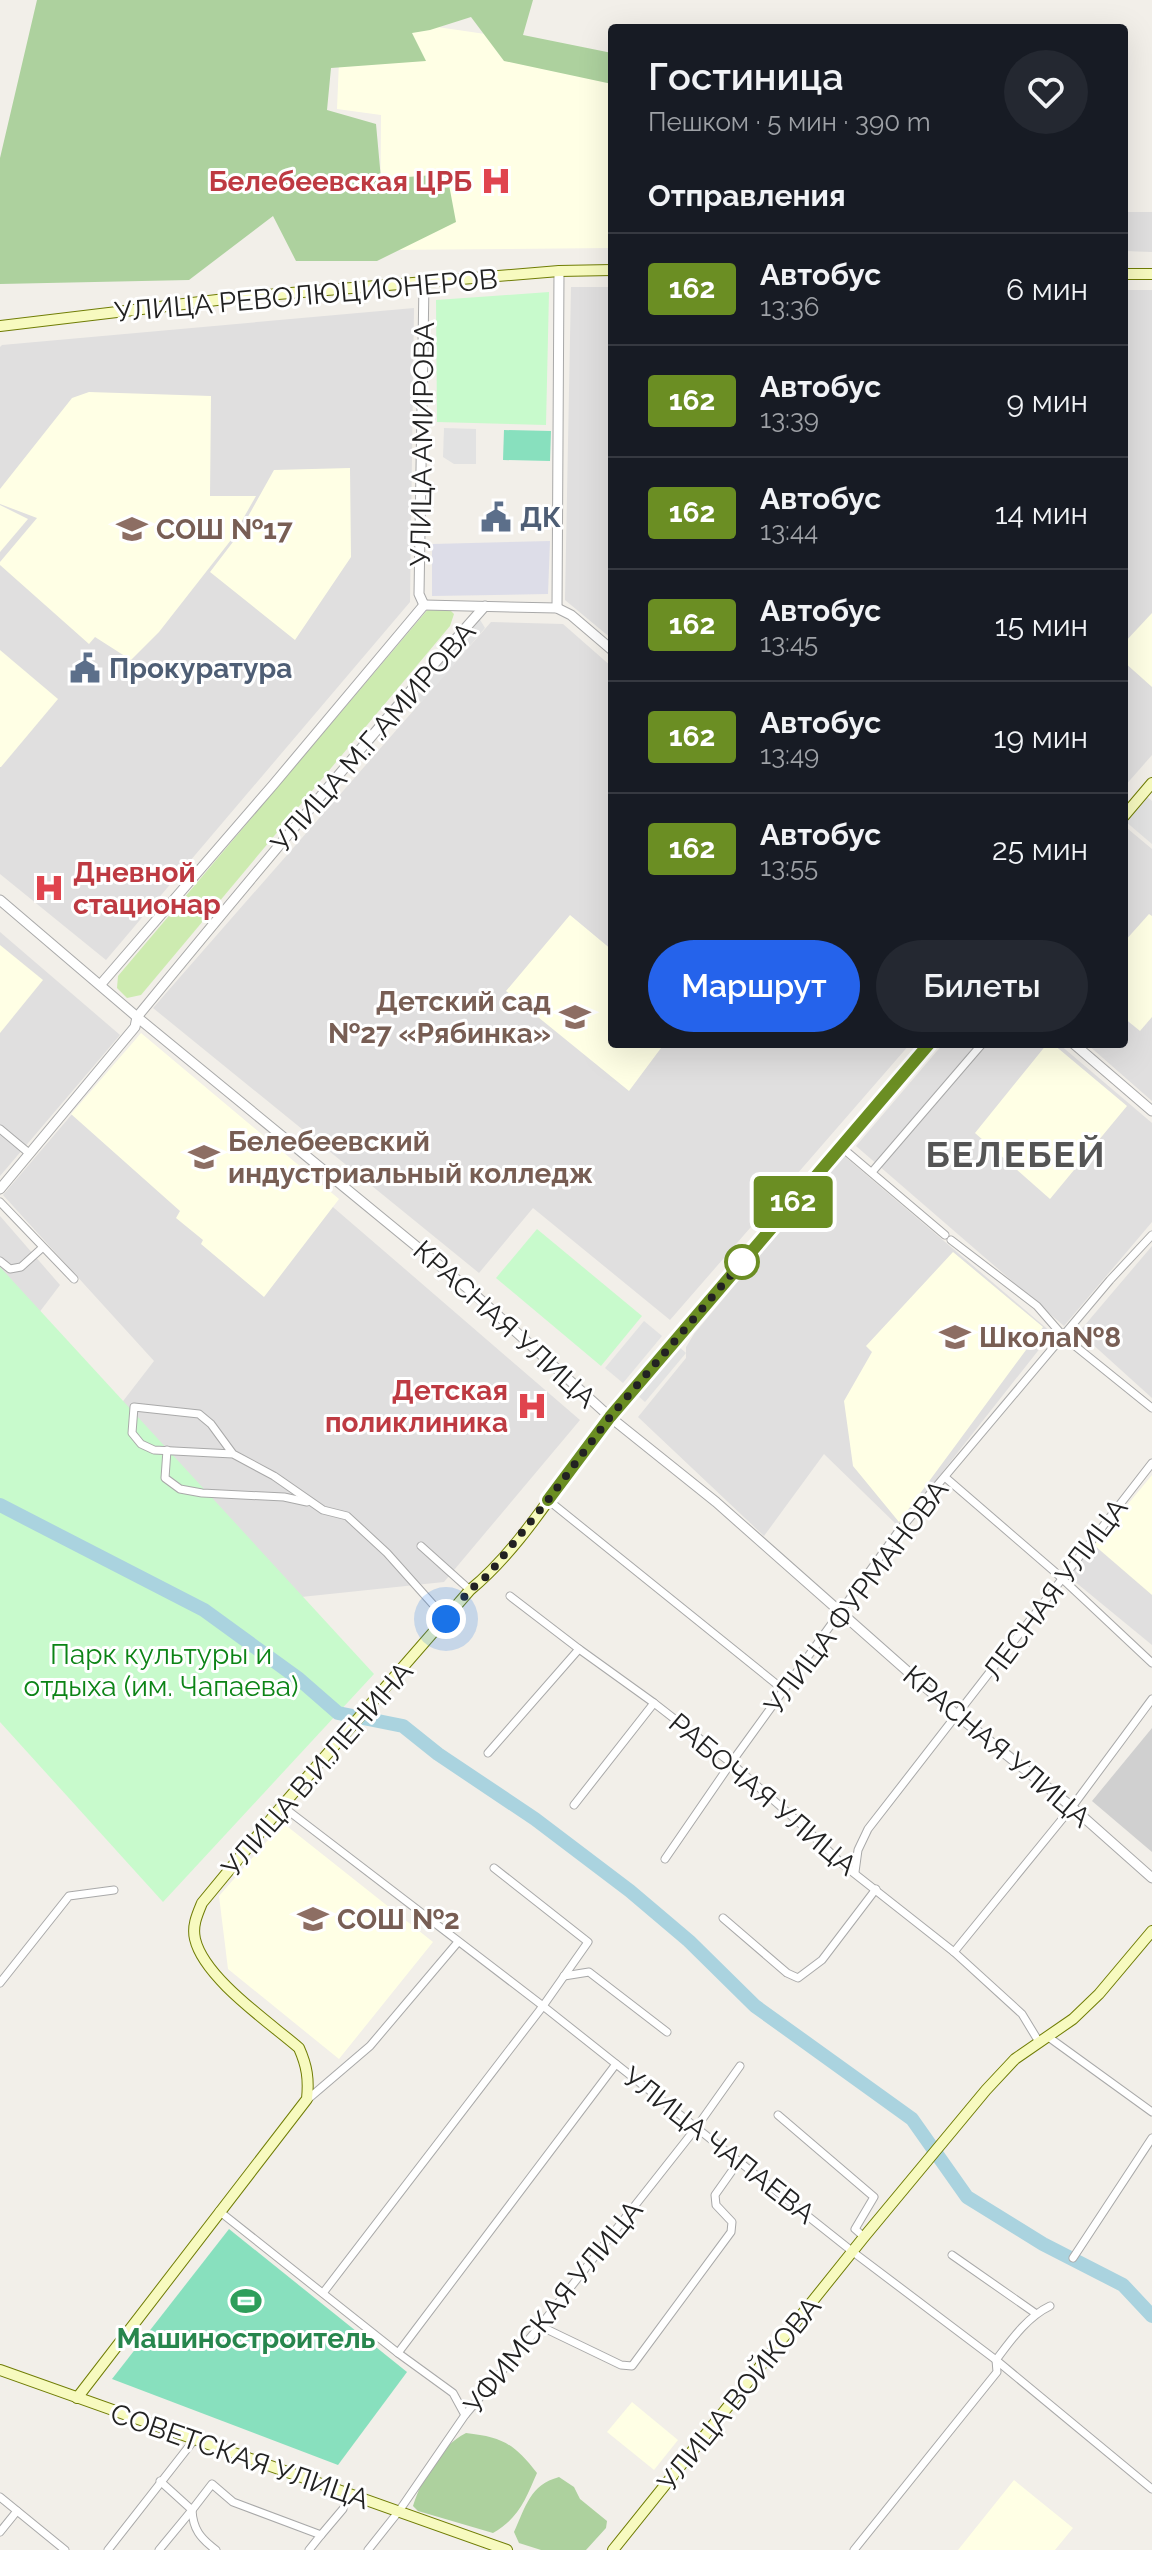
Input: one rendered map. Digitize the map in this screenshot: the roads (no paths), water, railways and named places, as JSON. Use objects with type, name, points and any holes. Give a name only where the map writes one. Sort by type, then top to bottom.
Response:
[{"type":"main road","name":"УЛИЦА РЕВОЛЮЦИОНЕРОВ","points":[[0,326],[242,297],[559,271],[608,270]]},
{"type":"main road","points":[[1128,274],[1152,274]]},
{"type":"main road","points":[[1128,811],[1152,783]]},
{"type":"main road","name":"УЛИЦА В.И.ЛЕНИНА","points":[[307,2099],[309,2078],[299,2048],[219,1980],[199,1950],[194,1937],[195,1918],[202,1903],[470,1590],[488,1575],[610,1417],[926,1048]]},
{"type":"main road","name":"УЛИЦА ВОЙКОВА","points":[[613,2550],[864,2237],[1015,2059],[1073,2019],[1099,1994],[1152,1931]]},
{"type":"main road","points":[[77,2398],[307,2099]]},
{"type":"main road","name":"СОВЕТСКАЯ УЛИЦА","points":[[0,2370],[399,2511],[476,2546],[507,2550]]},
{"type":"street","points":[[557,608],[559,271]]},
{"type":"street","name":"УЛИЦА АМИРОВА","points":[[424,282],[419,594],[424,605]]},
{"type":"street","name":"УЛИЦА М.Г.АМИРОВА","points":[[101,984],[424,605],[485,606]]},
{"type":"street","points":[[485,606],[557,608],[571,615],[608,647]]},
{"type":"street","name":"УЛИЦА М.Г.АМИРОВА","points":[[0,1189],[135,1027],[137,1017],[485,606]]},
{"type":"street","name":"КРАСНАЯ УЛИЦА","points":[[0,900],[137,1017],[337,1178],[472,1292],[610,1417],[716,1502],[958,1716],[1072,1807],[1152,1878]]},
{"type":"street","points":[[872,1172],[979,1048]]},
{"type":"street","points":[[1079,1048],[1152,1111]]},
{"type":"street","points":[[0,1129],[30,1154]]},
{"type":"street","points":[[840,1146],[948,1238],[1037,1306],[1064,1337],[1152,1408]]},
{"type":"street","points":[[0,1202],[74,1279]]},
{"type":"street","name":"УЛИЦА ФУРМАНОВА","points":[[665,1859],[898,1532],[1110,1280],[1152,1235]]},
{"type":"street","points":[[0,1261],[10,1269],[21,1267],[42,1248]]},
{"type":"street","points":[[233,1454],[211,1424],[199,1414],[134,1407],[132,1433],[141,1444],[154,1450],[233,1454],[274,1476],[323,1510],[347,1516],[387,1553],[446,1619]]},
{"type":"street","points":[[167,1450],[165,1478],[180,1489],[284,1497],[313,1504]]},
{"type":"street","name":"ЛЕСНАЯ УЛИЦА","points":[[855,1872],[858,1850],[868,1829],[1152,1463]]},
{"type":"street","points":[[946,1478],[1062,1578],[1152,1663]]},
{"type":"street","points":[[548,1500],[785,1691]]},
{"type":"street","points":[[421,1546],[470,1590]]},
{"type":"street","name":"РАБОЧАЯ УЛИЦА","points":[[510,1596],[731,1763],[841,1863],[954,1952],[1022,2014],[1043,2039],[1152,2112]]},
{"type":"street","points":[[488,1753],[579,1649]]},
{"type":"street","points":[[954,1952],[1072,1807],[1152,1699]]},
{"type":"street","points":[[574,1805],[654,1703]]},
{"type":"street","name":"УЛИЦА ЧАПАЕВА","points":[[282,1806],[996,2360],[1152,2489]]},
{"type":"street","points":[[323,2293],[543,2006],[588,1942],[494,1868]]},
{"type":"street","points":[[723,1918],[787,1973],[798,1978],[822,1960],[876,1889]]},
{"type":"street","points":[[0,1983],[69,1896],[114,1890]]},
{"type":"street","points":[[307,2099],[370,2046],[458,1942]]},
{"type":"street","points":[[564,1976],[589,1972],[667,2032]]},
{"type":"street","points":[[398,2353],[616,2064]]},
{"type":"street","name":"УФИМСКАЯ УЛИЦА","points":[[368,2550],[399,2511],[465,2415],[540,2326],[696,2128],[740,2066]]},
{"type":"street","name":"УЛИЦА ВОЙКОВА","points":[[778,2115],[874,2197],[855,2229],[864,2237]]},
{"type":"street","points":[[1073,2258],[1152,2138]]},
{"type":"street","points":[[540,2326],[621,2365],[632,2366],[731,2232],[732,2222],[716,2205],[715,2195],[739,2161]]},
{"type":"street","points":[[219,2211],[453,2393],[465,2415]]},
{"type":"street","points":[[952,2255],[1035,2313]]},
{"type":"street","points":[[854,2550],[997,2372],[996,2360],[1035,2313],[1050,2306]]},
{"type":"street","points":[[108,2550],[194,2440]]},
{"type":"street","points":[[160,2481],[192,2510],[193,2527],[216,2550]]},
{"type":"street","points":[[159,2550],[212,2484],[233,2502],[321,2535]]},
{"type":"street","points":[[0,2497],[65,2550]]},
{"type":"street","points":[[309,2550],[343,2509]]},
{"type":"street","points":[[0,2532],[17,2511]]},
{"type":"waterway","points":[[0,1505],[204,1610],[299,1679],[338,1713],[403,1726],[630,1891],[689,1941],[755,2006],[912,2119],[967,2197],[1043,2244],[1123,2285],[1152,2316]]},
{"type":"place","name":"Белебеевская ЦРБ","points":[[496,181]]},
{"type":"place","name":"ДК","points":[[496,517]]},
{"type":"place","name":"СОШ №17","points":[[132,529]]},
{"type":"place","name":"Прокуратура","points":[[85,668]]},
{"type":"place","name":"Дневной стационар","points":[[49,888]]},
{"type":"place","name":"Детский сад №27 «Рябинка»","points":[[575,1017]]},
{"type":"place","name":"Белебеевский индустриальный колледж","points":[[204,1157]]},
{"type":"place","name":"Школа№8","points":[[955,1337]]},
{"type":"place","name":"Детская поликлиника","points":[[532,1406]]},
{"type":"place","name":"СОШ №2","points":[[313,1919]]},
{"type":"place","name":"Машиностроитель","points":[[246,2301]]},
{"type":"district","name":"БЕЛЕБЕЙ","points":[[1016,1154]]},
{"type":"park label","name":"Парк культуры и отдыха (им. Чапаева)","points":[[161,1670]]}]
